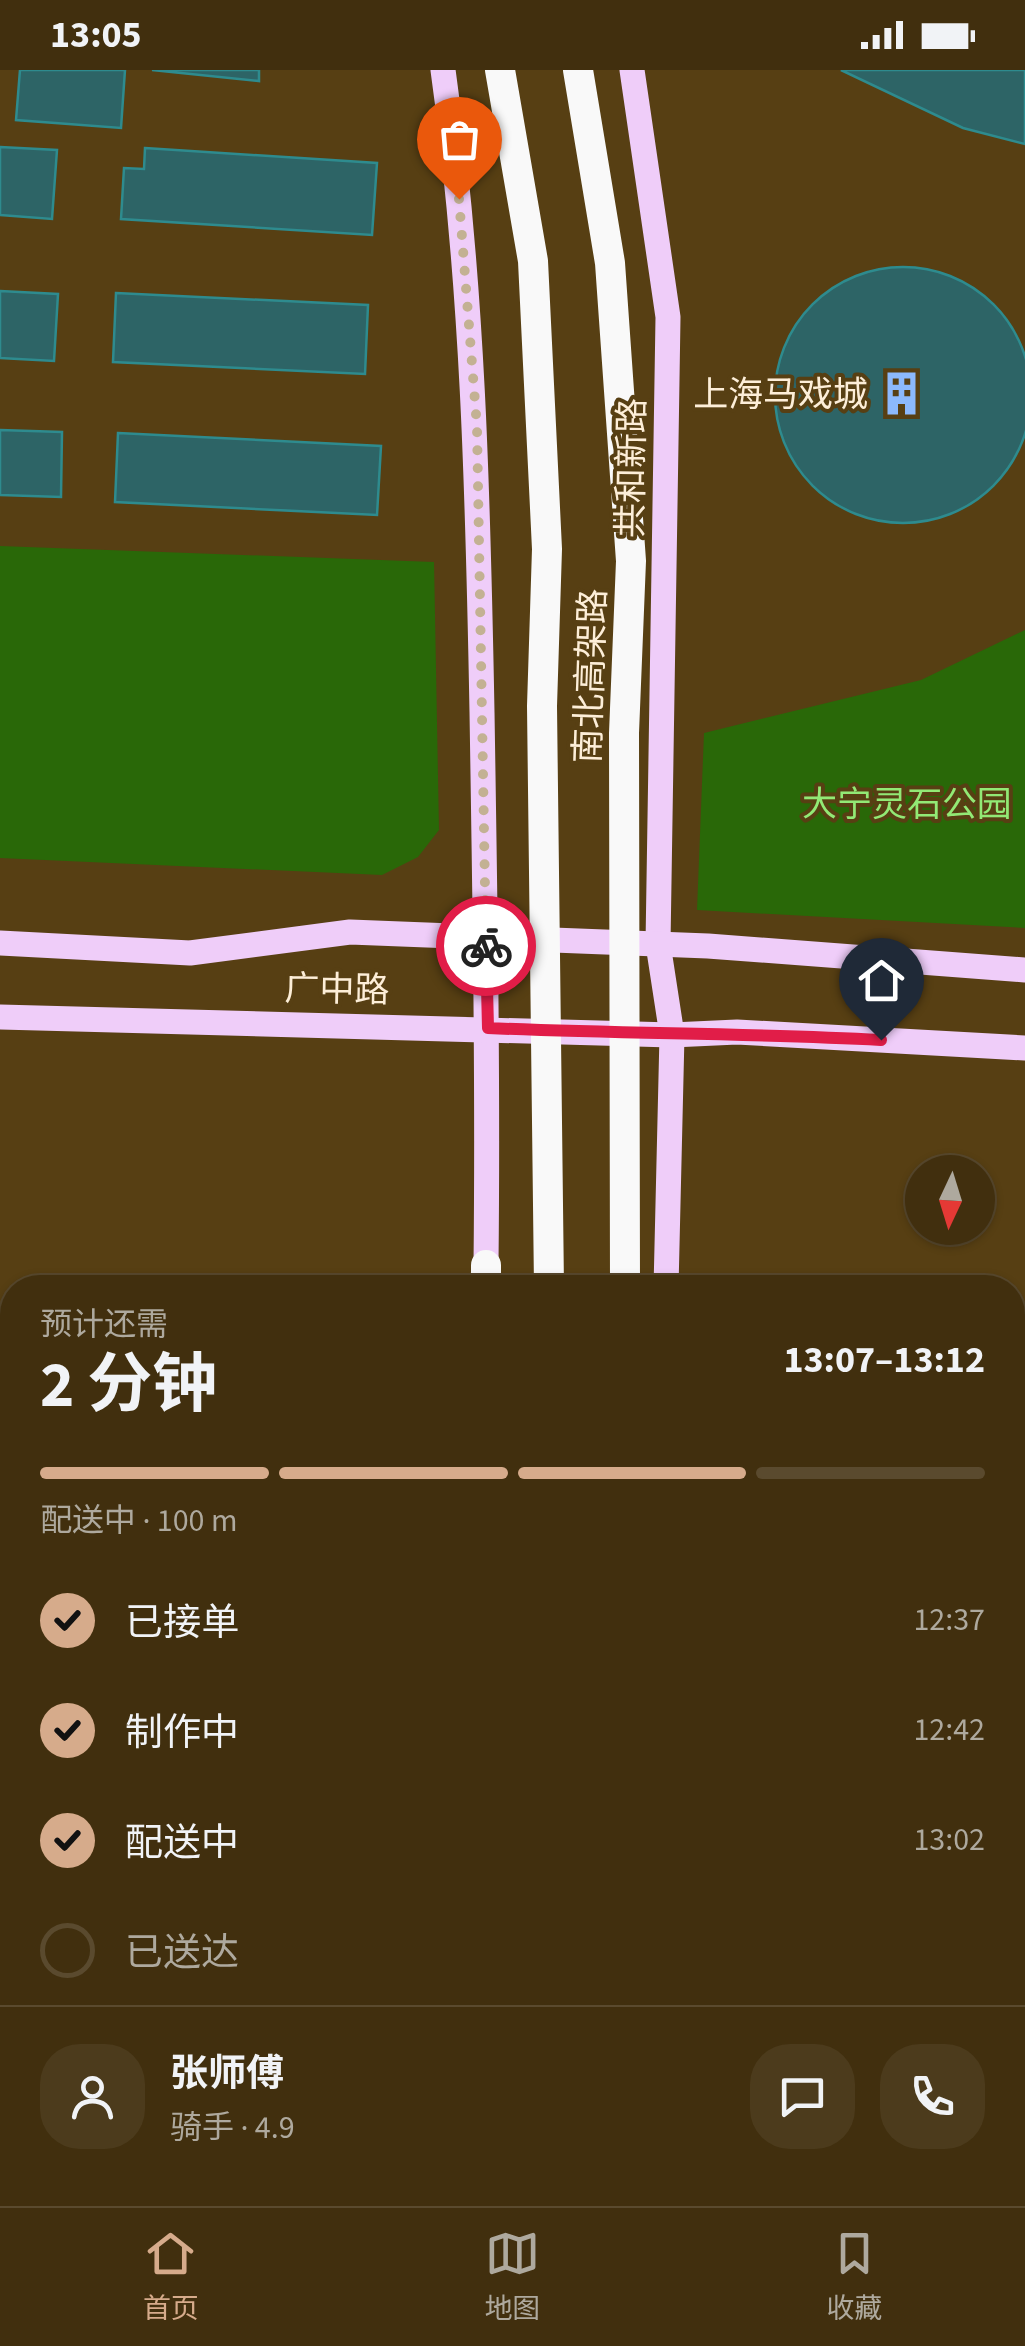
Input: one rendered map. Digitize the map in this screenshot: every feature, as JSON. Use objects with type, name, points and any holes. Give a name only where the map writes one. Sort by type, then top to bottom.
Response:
[{"type":"highway","name":"南北高架路","points":[[500,70],[533,261],[546,530],[542,706],[548,1275]]},
{"type":"highway","name":"南北高架路","points":[[578,70],[610,263],[631,561],[624,733],[625,1275]]},
{"type":"main road","points":[[444,70],[456,159],[477,427],[488,1028],[486,1275]]},
{"type":"main road","name":"共和新路","points":[[632,70],[668,317],[658,944],[672,1035],[666,1275]]},
{"type":"main road","name":"广中路","points":[[0,944],[190,953],[350,932],[658,944],[1025,970]]},
{"type":"main road","name":"广中路","points":[[0,1017],[672,1035],[737,1032],[1025,1048]]},
{"type":"green space","points":[[0,546],[434,562],[439,830],[418,857],[382,875],[0,858]]},
{"type":"green space","name":"大宁灵石公园","points":[[1025,630],[1025,928],[697,910],[704,733],[921,680]]},
{"type":"building","points":[[20,70],[125,70],[121,128],[16,120]]},
{"type":"building","points":[[152,70],[259,70],[259,81]]},
{"type":"building","points":[[841,70],[1025,70],[1025,144],[963,128]]},
{"type":"building","points":[[0,147],[57,150],[52,219],[0,215]]},
{"type":"building","points":[[145,148],[377,163],[372,235],[121,219],[124,168],[144,169]]},
{"type":"building","name":"上海马戏城","points":[[903,267],[952,277],[993,305],[1021,346],[1026,363],[1026,427],[1021,444],[993,485],[952,513],[903,523],[854,513],[813,485],[785,444],[775,395],[785,346],[813,305],[854,277]]},
{"type":"building","points":[[0,291],[58,294],[54,361],[0,358]]},
{"type":"building","points":[[116,293],[368,305],[365,374],[113,362]]},
{"type":"building","points":[[0,430],[62,432],[61,497],[0,495]]},
{"type":"building","points":[[118,433],[381,446],[377,515],[115,502]]},
{"type":"way so far","points":[[459,199],[477,427],[486,946]]},
{"type":"place","name":"上海马戏城","points":[[901,394]]},
{"type":"route","points":[[486,946],[488,1028],[672,1035],[737,1032],[881,1040]]}]
